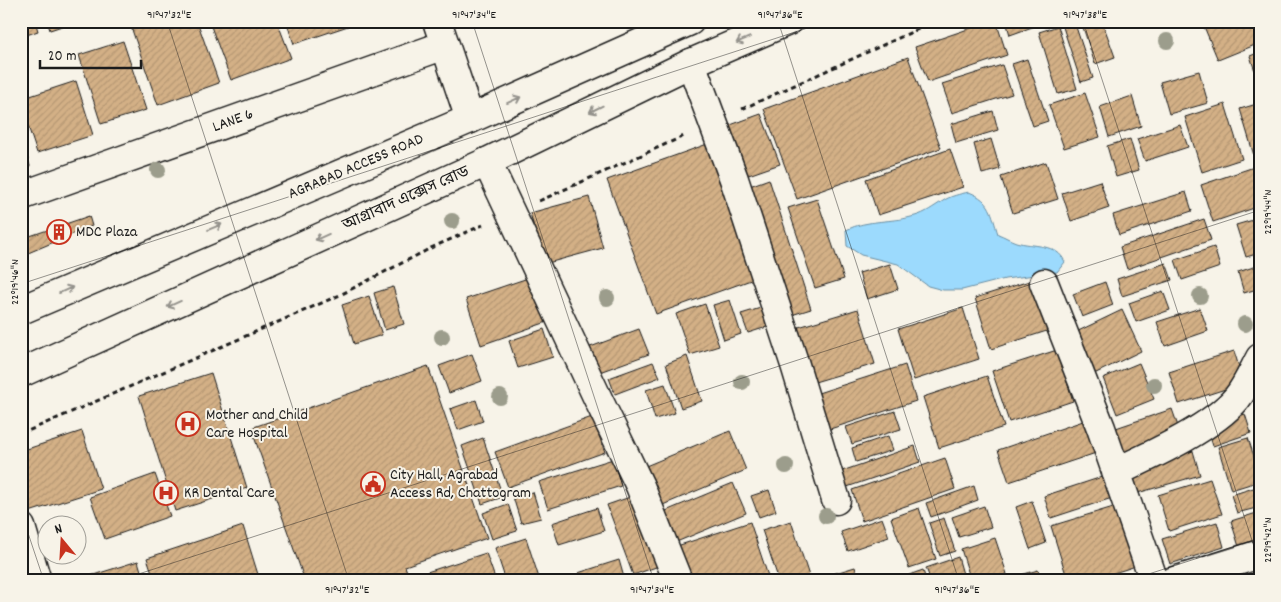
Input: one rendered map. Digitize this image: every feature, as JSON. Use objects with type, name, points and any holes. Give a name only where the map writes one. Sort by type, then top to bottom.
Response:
[{"type":"street","name":"AGRABAD ACCESS ROAD","points":[[21,310],[470,119],[690,21]]},
{"type":"street","name":"আগ্রাবাদ এক্সেস রোড","points":[[21,373],[486,162],[691,63],[788,21]]},
{"type":"street","points":[[441,33],[470,119]]},
{"type":"street","name":"LANE 6","points":[[21,196],[441,33]]},
{"type":"street","points":[[691,63],[734,179],[795,365],[836,500]]},
{"type":"street","points":[[486,162],[640,486],[678,581]]},
{"type":"street","points":[[1044,283],[1102,428],[1154,581]]},
{"type":"street","points":[[1116,472],[1155,454],[1211,421],[1237,398],[1260,358]]},
{"type":"street","points":[[21,527],[37,581]]},
{"type":"street","points":[[1174,581],[1260,554]]},
{"type":"path","points":[[21,434],[340,294],[433,246],[936,21]]},
{"type":"water","points":[[969,192],[982,199],[989,208],[998,234],[1016,242],[1050,249],[1061,256],[1065,262],[1057,272],[1005,279],[962,290],[943,290],[928,286],[898,264],[861,255],[847,246],[846,230],[863,224],[915,216],[926,212],[955,195]]},
{"type":"building","points":[[21,21],[35,21],[38,31],[21,37]]},
{"type":"building","points":[[47,21],[77,21],[50,30]]},
{"type":"building","points":[[129,21],[197,21],[219,83],[158,105]]},
{"type":"building","points":[[209,21],[277,21],[291,58],[231,80]]},
{"type":"building","points":[[286,21],[346,21],[348,26],[294,44]]},
{"type":"building","points":[[996,21],[1007,55],[928,82],[915,47]]},
{"type":"building","points":[[1006,21],[1049,21],[1010,35]]},
{"type":"building","points":[[1061,21],[1074,21],[1093,78],[1081,82]]},
{"type":"building","points":[[1081,21],[1102,21],[1115,57],[1095,64]]},
{"type":"building","points":[[1210,21],[1260,21],[1260,43],[1218,60],[1203,24]]},
{"type":"building","points":[[1058,26],[1077,89],[1058,94],[1039,32]]},
{"type":"building","points":[[123,41],[146,110],[101,124],[79,55]]},
{"type":"building","points":[[1260,52],[1260,86],[1250,56]]},
{"type":"building","points":[[908,57],[941,148],[797,199],[764,109]]},
{"type":"building","points":[[1027,59],[1048,121],[1033,126],[1012,64]]},
{"type":"building","points":[[1002,65],[1012,94],[952,113],[942,84]]},
{"type":"building","points":[[1199,71],[1208,103],[1169,114],[1160,82]]},
{"type":"building","points":[[76,81],[93,135],[37,153],[21,105],[21,99]]},
{"type":"building","points":[[1085,93],[1100,137],[1064,148],[1049,105]]},
{"type":"building","points":[[1132,96],[1141,126],[1109,137],[1100,107]]},
{"type":"building","points":[[1260,103],[1260,157],[1255,159],[1240,109]]},
{"type":"building","points":[[1225,104],[1242,159],[1202,172],[1185,117]]},
{"type":"building","points":[[993,111],[998,130],[956,143],[951,124]]},
{"type":"building","points":[[761,114],[780,164],[740,178],[722,128]]},
{"type":"building","points":[[1180,125],[1188,147],[1145,161],[1137,139]]},
{"type":"building","points":[[21,138],[30,166],[21,169]]},
{"type":"building","points":[[991,139],[1000,169],[982,174],[974,144]]},
{"type":"building","points":[[1130,139],[1139,170],[1116,177],[1107,146]]},
{"type":"building","points":[[713,142],[762,276],[656,314],[607,180]]},
{"type":"building","points":[[950,149],[963,187],[878,215],[866,179]]},
{"type":"building","points":[[1046,162],[1058,199],[1013,213],[1001,177]]},
{"type":"building","points":[[1260,165],[1260,206],[1213,222],[1201,185]]},
{"type":"building","points":[[769,179],[811,309],[785,317],[744,188]]},
{"type":"building","points":[[1100,181],[1109,208],[1071,221],[1062,193]]},
{"type":"building","points":[[1186,192],[1192,211],[1119,235],[1113,215]]},
{"type":"building","points":[[589,197],[603,248],[544,264],[530,213]]},
{"type":"building","points":[[817,199],[844,279],[815,288],[788,208]]},
{"type":"building","name":"MDC Plaza","points":[[89,216],[92,226],[21,256],[21,239]]},
{"type":"building","points":[[1260,218],[1260,253],[1246,257],[1236,225]]},
{"type":"building","points":[[1204,219],[1211,240],[1127,269],[1120,247]]},
{"type":"building","points":[[1214,247],[1220,267],[1182,280],[1175,260]]},
{"type":"building","points":[[1166,263],[1172,280],[1122,296],[1117,279]]},
{"type":"building","points":[[890,264],[898,289],[867,299],[859,273]]},
{"type":"building","points":[[1260,265],[1260,288],[1244,293],[1238,272]]},
{"type":"building","points":[[531,277],[547,322],[481,345],[466,299]]},
{"type":"building","points":[[1039,278],[1056,328],[991,349],[975,298]]},
{"type":"building","points":[[1105,282],[1113,305],[1082,317],[1073,294]]},
{"type":"building","points":[[393,287],[404,324],[385,330],[374,293]]},
{"type":"building","points":[[1163,291],[1170,310],[1136,322],[1129,303]]},
{"type":"building","points":[[369,296],[382,335],[354,344],[342,305]]},
{"type":"building","points":[[730,300],[741,334],[724,340],[713,305]]},
{"type":"building","points":[[705,304],[719,346],[690,355],[676,314]]},
{"type":"building","points":[[764,307],[770,326],[748,333],[741,314]]},
{"type":"building","points":[[963,308],[979,359],[914,380],[898,329]]},
{"type":"building","points":[[1200,308],[1208,331],[1165,346],[1157,322]]},
{"type":"building","points":[[858,309],[875,364],[808,384],[792,329]]},
{"type":"building","points":[[1122,310],[1141,351],[1092,375],[1072,334]]},
{"type":"building","points":[[544,329],[553,357],[518,368],[509,341]]},
{"type":"building","points":[[639,329],[649,354],[594,374],[585,349]]},
{"type":"building","points":[[1057,350],[1073,401],[1009,422],[992,371]]},
{"type":"building","points":[[1234,351],[1244,383],[1179,404],[1169,372]]},
{"type":"building","points":[[472,354],[482,381],[449,393],[439,366]]},
{"type":"building","points":[[687,356],[702,401],[681,408],[666,364]]},
{"type":"building","points":[[653,362],[660,377],[615,394],[609,378]]},
{"type":"building","points":[[1139,363],[1154,399],[1117,414],[1103,378]]},
{"type":"building","points":[[905,365],[916,401],[827,430],[815,394]]},
{"type":"building","points":[[428,366],[487,538],[405,566],[410,581],[305,581],[251,428]]},
{"type":"building","points":[[211,373],[247,488],[175,511],[139,396]]},
{"type":"building","points":[[987,376],[1004,427],[939,448],[923,397]]},
{"type":"building","points":[[665,384],[675,413],[655,419],[646,390]]},
{"type":"building","points":[[476,400],[483,421],[458,430],[450,409]]},
{"type":"building","points":[[1172,409],[1181,435],[1121,455],[1113,429]]},
{"type":"building","points":[[895,411],[901,429],[852,444],[846,427]]},
{"type":"building","points":[[1245,414],[1251,433],[1213,446],[1207,427]]},
{"type":"building","points":[[592,417],[605,452],[508,487],[495,452]]},
{"type":"building","points":[[1089,419],[1099,452],[1009,482],[998,450]]},
{"type":"building","points":[[82,431],[101,489],[23,514],[21,510],[21,451]]},
{"type":"building","points":[[730,431],[746,470],[658,507],[641,468]]},
{"type":"building","points":[[888,436],[893,450],[856,462],[852,448]]},
{"type":"building","points":[[483,438],[503,497],[482,504],[462,446]]},
{"type":"building","points":[[1248,438],[1260,475],[1260,481],[1231,490],[1218,447]]},
{"type":"building","points":[[915,446],[920,462],[847,487],[842,471]]},
{"type":"building","points":[[1193,451],[1200,475],[1134,494],[1127,471]]},
{"type":"building","points":[[945,458],[955,489],[862,521],[852,490]]},
{"type":"building","points":[[613,459],[621,486],[548,509],[539,482]]},
{"type":"building","points":[[155,474],[170,516],[105,539],[90,497]]},
{"type":"building","points":[[1105,476],[1112,498],[1051,518],[1044,496]]},
{"type":"building","points":[[1210,479],[1222,514],[1169,531],[1158,495]]},
{"type":"building","points":[[733,483],[746,513],[674,543],[661,513]]},
{"type":"building","points":[[974,486],[978,500],[931,517],[926,503]]},
{"type":"building","points":[[1260,486],[1260,507],[1237,513],[1231,495]]},
{"type":"building","points":[[769,490],[776,511],[759,517],[751,496]]},
{"type":"building","points":[[533,492],[541,518],[521,523],[513,497]]},
{"type":"building","points":[[633,496],[659,566],[633,575],[607,505]]},
{"type":"building","points":[[1032,501],[1046,543],[1030,549],[1016,507]]},
{"type":"building","points":[[508,504],[517,531],[492,539],[483,513]]},
{"type":"building","points":[[1120,505],[1139,565],[1089,581],[1068,581],[1051,526]]},
{"type":"building","points":[[984,506],[991,527],[959,537],[952,517]]},
{"type":"building","points":[[597,508],[604,531],[559,545],[552,523]]},
{"type":"building","points":[[919,508],[936,559],[909,568],[891,518]]},
{"type":"building","points":[[1260,512],[1260,545],[1240,550],[1231,521]]},
{"type":"building","points":[[882,518],[889,537],[848,551],[841,532]]},
{"type":"building","points":[[944,518],[955,551],[940,556],[929,523]]},
{"type":"building","points":[[791,521],[809,576],[793,581],[779,581],[762,530]]},
{"type":"building","points":[[750,522],[769,579],[762,581],[685,581],[674,547]]},
{"type":"building","points":[[1217,522],[1224,547],[1170,564],[1162,539]]},
{"type":"building","points":[[243,526],[260,581],[155,581],[147,558]]},
{"type":"building","points":[[526,538],[540,581],[506,581],[495,548]]},
{"type":"building","points":[[995,538],[1007,574],[986,581],[971,581],[961,549]]},
{"type":"building","points":[[486,553],[496,581],[430,581],[427,572]]},
{"type":"building","points":[[958,557],[965,581],[931,581],[926,568]]},
{"type":"building","points":[[619,560],[625,581],[581,581],[578,573]]},
{"type":"building","points":[[138,561],[144,581],[74,581]]},
{"type":"building","points":[[855,567],[859,581],[817,581],[816,579]]},
{"type":"building","points":[[923,570],[926,581],[911,581],[909,575]]},
{"type":"building","points":[[1038,570],[1041,581],[1015,581],[1014,577]]},
{"type":"place","name":"MDC Plaza","points":[[59,232]]},
{"type":"place","name":"Mother and Child Care Hospital","points":[[188,424]]},
{"type":"place","name":"City Hall, Agrabad Access Rd, Chattogram","points":[[373,484]]},
{"type":"place","name":"KR Dental Care","points":[[166,493]]}]
